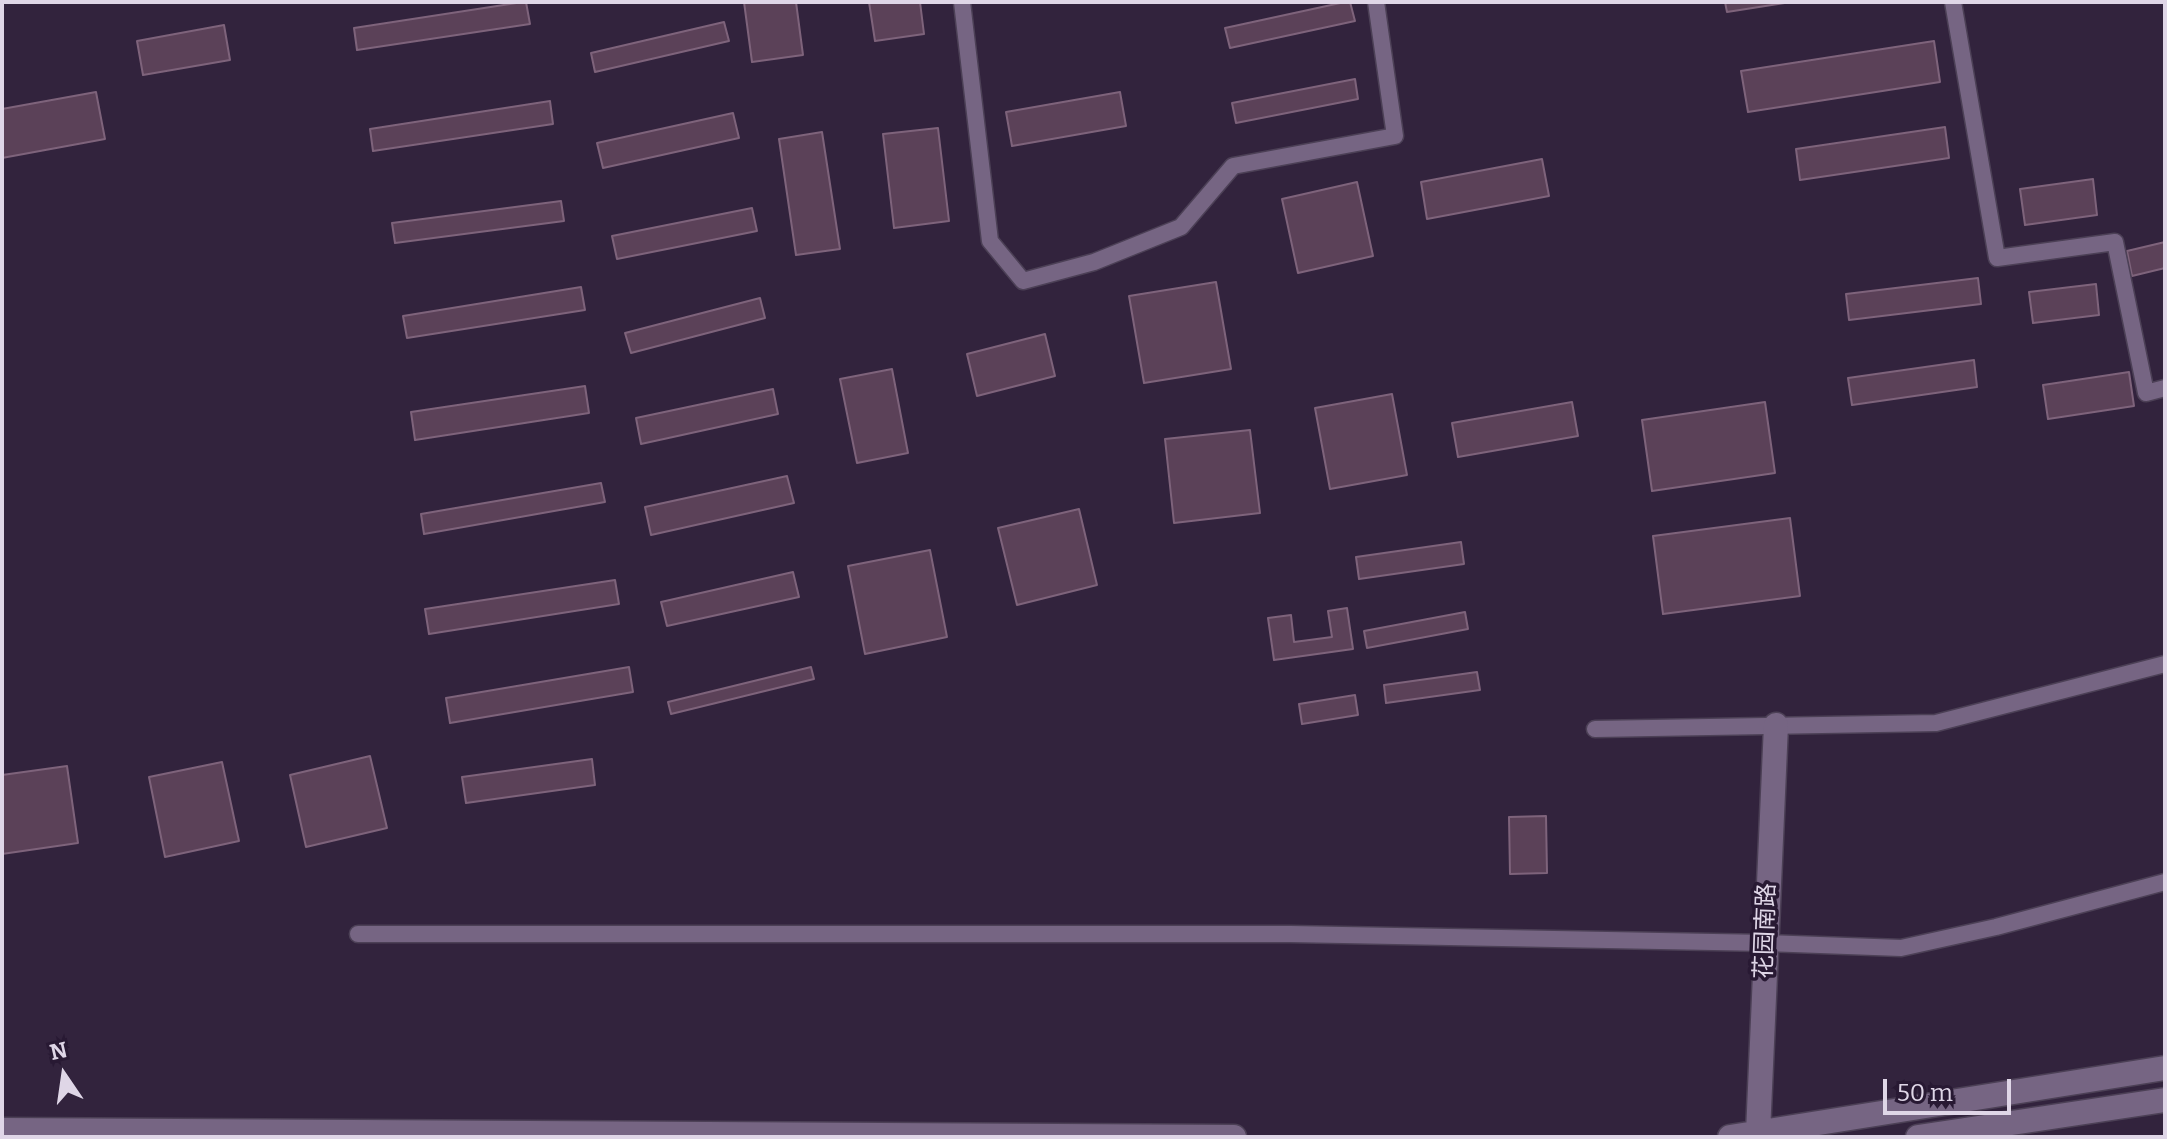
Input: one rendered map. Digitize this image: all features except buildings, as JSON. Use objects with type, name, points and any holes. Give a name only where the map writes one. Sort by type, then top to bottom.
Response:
[{"type":"main road","name":"花园南路","points":[[1757,1135],[1776,725]]},
{"type":"main road","points":[[1730,1137],[2165,1068]]},
{"type":"main road","points":[[1918,1137],[2165,1100]]},
{"type":"main road","points":[[2,1130],[1234,1137]]},
{"type":"street","points":[[962,2],[990,241],[1023,281],[1094,262],[1181,227],[1233,166],[1395,136],[1376,2]]},
{"type":"street","points":[[1953,2],[1997,258],[2115,242],[2146,393],[2165,388]]},
{"type":"street","points":[[1595,729],[1936,723],[2165,664]]},
{"type":"street","points":[[358,934],[1258,934],[1901,948],[1996,927],[2165,882]]}]
